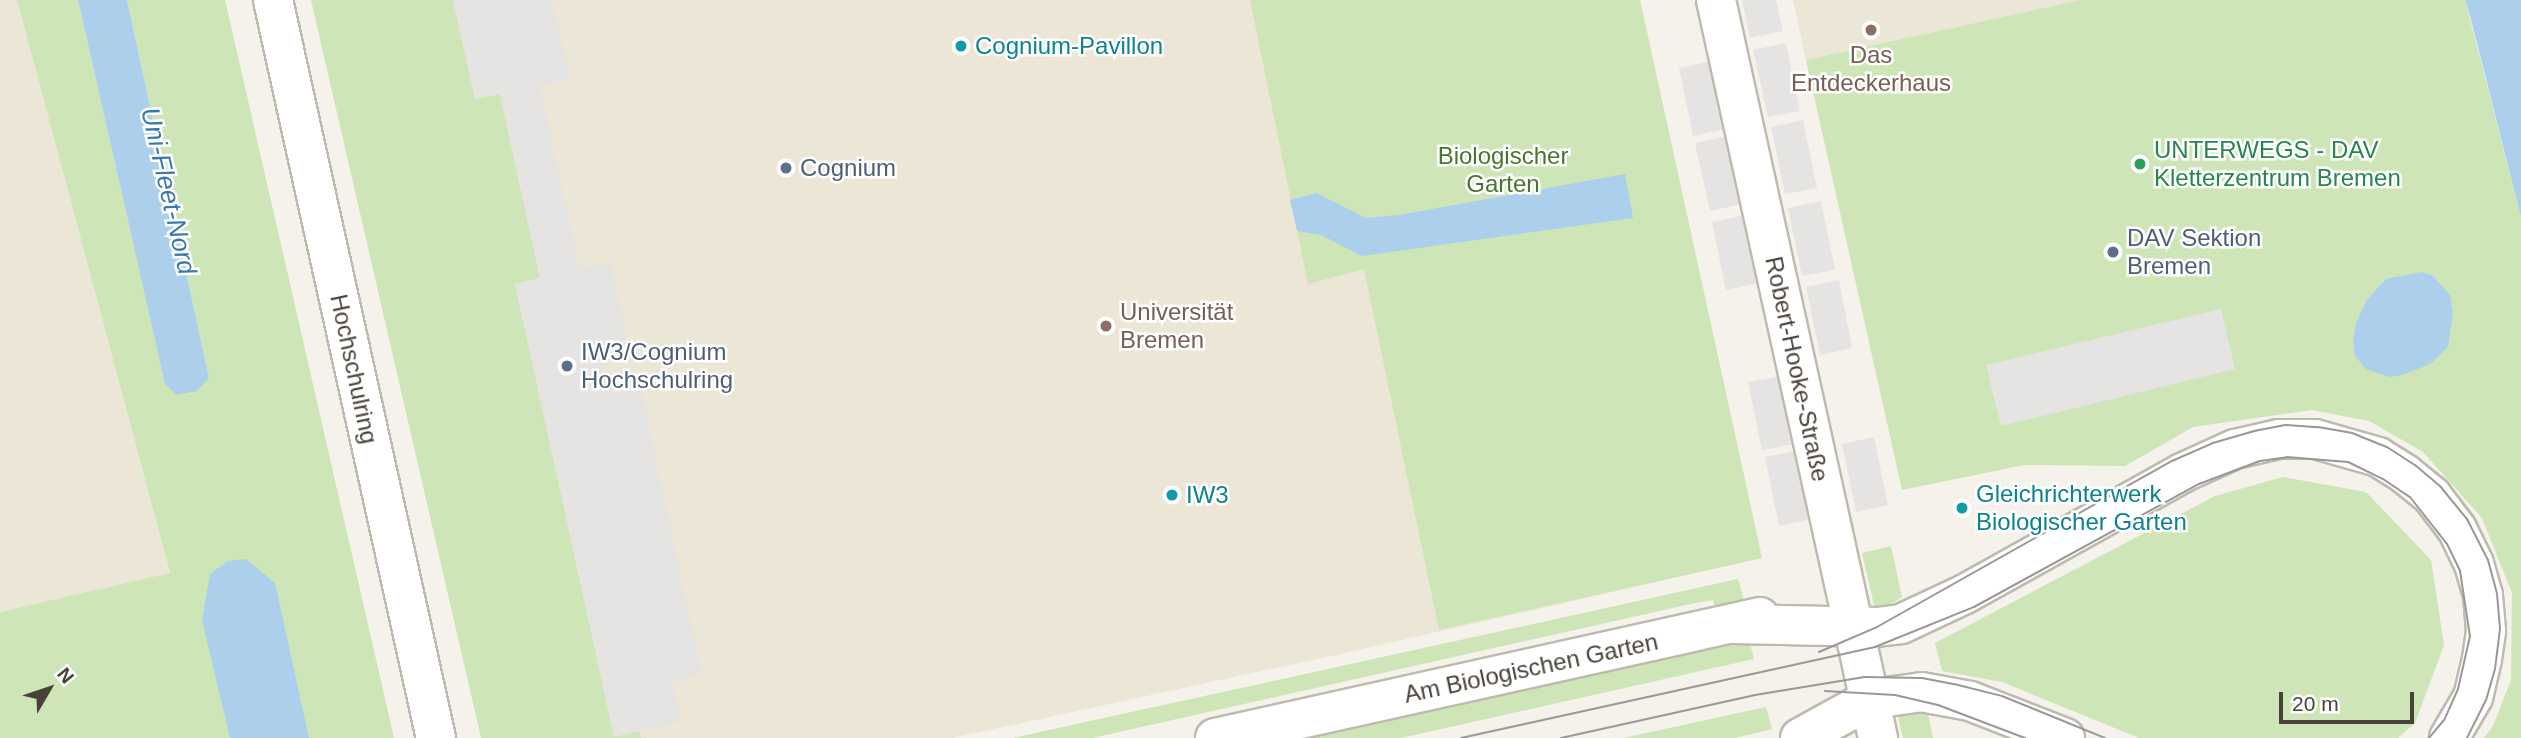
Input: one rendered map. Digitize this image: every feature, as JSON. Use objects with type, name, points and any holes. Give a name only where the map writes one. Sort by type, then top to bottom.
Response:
[{"type":"street","name":"Hochschulring","points":[[273,0],[436,738]]},
{"type":"street","name":"Robert-Hooke-Straße","points":[[1716,0],[1875,722]]},
{"type":"street","name":"Am Biologischen Garten","points":[[1215,738],[1734,624],[1850,610],[1889,627],[1918,618],[2182,473],[2235,449],[2279,439],[2315,439],[2378,457],[2432,496],[2457,528],[2474,564],[2483,596],[2486,631],[2473,697],[2449,738]]},
{"type":"street","points":[[1822,738],[1875,722],[1908,693],[1935,694],[1970,701],[2065,738]]},
{"type":"street","points":[[1800,738],[1875,722]]},
{"type":"shaded area","points":[[0,0],[17,0],[170,574],[0,612]]},
{"type":"shaded area","name":"Universität Bremen","points":[[429,0],[1640,0],[1762,558],[1340,654],[952,738],[591,738]]},
{"type":"shaded area","name":"IW3/Cognium Hochschulring","points":[[453,0],[553,0],[570,79],[540,86],[580,269],[611,263],[627,339],[597,345],[608,394],[641,388],[702,674],[672,681],[681,722],[614,737],[515,284],[540,278],[500,94],[475,99]]},
{"type":"shaded area","points":[[1742,0],[1776,0],[1783,31],[1750,38]]},
{"type":"shaded area","name":"Das Entdeckerhaus","points":[[1793,0],[2080,0],[1806,60]]},
{"type":"shaded area","points":[[1786,43],[1800,111],[1768,117],[1753,50]]},
{"type":"shaded area","points":[[1712,61],[1726,129],[1693,136],[1679,68]]},
{"type":"shaded area","points":[[1803,120],[1817,188],[1785,194],[1771,127]]},
{"type":"shaded area","points":[[1728,136],[1742,204],[1710,211],[1695,143]]},
{"type":"shaded area","points":[[1821,201],[1835,270],[1802,276],[1788,208]]},
{"type":"shaded area","points":[[1745,215],[1759,283],[1726,290],[1712,222]]},
{"type":"shaded area","points":[[1839,280],[1852,348],[1820,355],[1806,287]]},
{"type":"shaded area","points":[[2221,309],[2235,369],[2001,426],[1986,365]]},
{"type":"shaded area","points":[[1781,376],[1795,444],[1762,450],[1748,382]]},
{"type":"shaded area","points":[[1874,437],[1888,505],[1856,512],[1842,444]]},
{"type":"shaded area","points":[[1797,451],[1812,519],[1779,526],[1765,457]]},
{"type":"green space","points":[[17,0],[78,0],[165,383],[209,378],[127,0],[225,0],[394,738],[0,738],[0,612],[170,573]]},
{"type":"green space","points":[[311,0],[453,0],[475,99],[500,94],[540,278],[515,284],[614,736],[639,731],[641,738],[481,738]]},
{"type":"green space","name":"Biologischer Garten","points":[[1250,0],[1640,0],[1762,558],[1439,630],[1364,269],[1308,284]]},
{"type":"green space","name":"UNTERWEGS - DAV Kletterzentrum Bremen","points":[[2080,0],[2465,0],[2521,217],[2521,738],[2484,738],[2493,726],[2511,680],[2512,593],[2482,518],[2423,452],[2369,421],[2312,410],[2193,427],[2125,466],[2024,465],[1902,490],[1806,60]]},
{"type":"green space","points":[[2283,477],[2366,492],[2431,560],[2444,645],[2415,723],[2398,738],[2139,738],[2002,682],[1942,671],[1935,643],[2215,496]]},
{"type":"green space","points":[[1891,546],[1902,597],[1876,614],[1862,553]]},
{"type":"green space","points":[[1738,579],[1745,604],[1715,610],[1713,600],[1695,603],[1092,738],[1013,738]]},
{"type":"green space","points":[[1748,637],[1754,659],[1401,738],[1284,738]]},
{"type":"green space","points":[[1766,707],[1772,729],[1735,738],[1623,738]]},
{"type":"green space","points":[[1896,708],[1928,714],[1933,738],[1903,738]]},
{"type":"water","name":"Uni-Fleet-Nord","points":[[78,0],[127,0],[209,378],[197,391],[176,395],[165,384]]},
{"type":"water","points":[[2465,0],[2521,0],[2521,217],[2470,16]]},
{"type":"water","points":[[1625,174],[1633,218],[1362,256],[1321,235],[1297,231],[1290,200],[1316,193],[1366,218],[1399,215]]},
{"type":"water","points":[[2422,272],[2433,276],[2450,295],[2453,313],[2448,347],[2430,364],[2402,375],[2389,377],[2366,369],[2355,356],[2353,342],[2356,323],[2367,300],[2386,279]]},
{"type":"water","points":[[246,559],[275,583],[309,738],[230,738],[202,620],[210,574],[228,561]]},
{"type":"tram line","points":[[1819,652],[1877,627],[2172,461],[2213,443],[2254,431],[2286,425],[2318,427],[2352,433],[2387,447],[2415,465],[2440,486],[2467,519],[2488,560],[2497,594],[2500,629],[2495,669],[2486,700],[2467,738]]},
{"type":"tram line","points":[[1461,738],[1875,647],[1974,607],[2199,484],[2260,461],[2287,457],[2348,462],[2383,479],[2410,497],[2447,544],[2460,571],[2470,636],[2458,689],[2444,720],[2429,738]]},
{"type":"tram line","points":[[1561,738],[1755,695],[1865,677],[1922,678],[2002,696],[2105,738]]},
{"type":"tram line","points":[[1825,691],[1895,695],[1938,705],[2025,738]]},
{"type":"place","name":"Das Entdeckerhaus","points":[[1871,30]]},
{"type":"place","name":"Cognium-Pavillon","points":[[961,46]]},
{"type":"place","name":"UNTERWEGS - DAV Kletterzentrum Bremen","points":[[2140,164]]},
{"type":"place","name":"Cognium","points":[[786,168]]},
{"type":"place","name":"DAV Sektion Bremen","points":[[2113,252]]},
{"type":"place","name":"Universität Bremen","points":[[1106,326]]},
{"type":"place","name":"IW3/Cognium Hochschulring","points":[[567,366]]},
{"type":"place","name":"IW3","points":[[1172,495]]},
{"type":"place","name":"Gleichrichterwerk Biologischer Garten","points":[[1962,508]]}]
